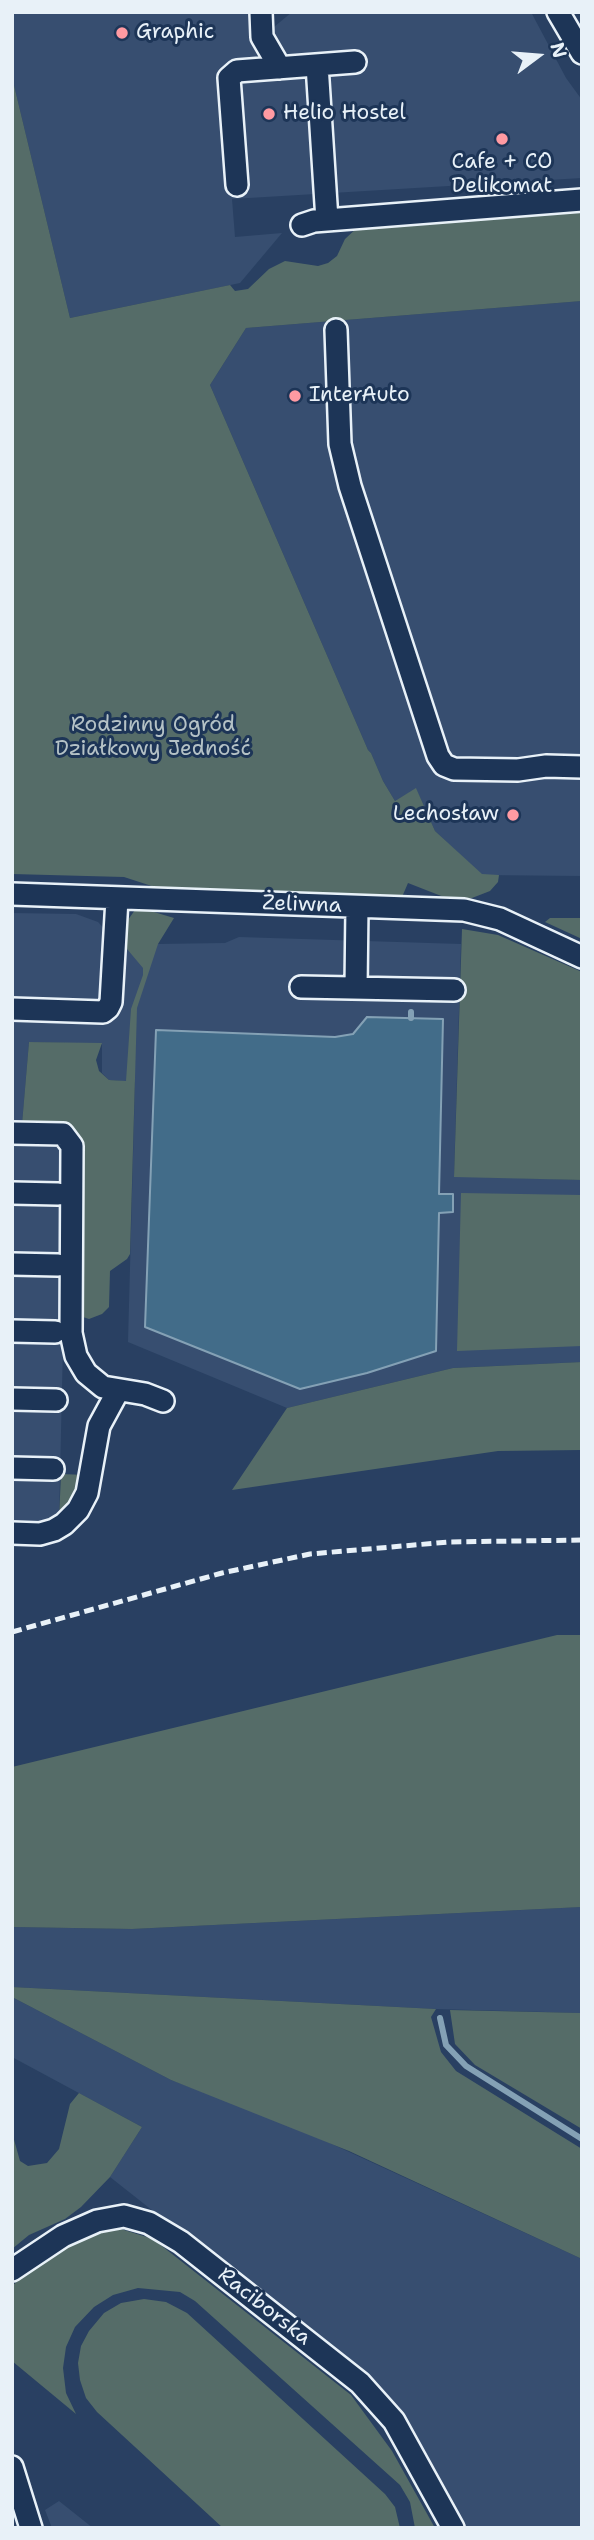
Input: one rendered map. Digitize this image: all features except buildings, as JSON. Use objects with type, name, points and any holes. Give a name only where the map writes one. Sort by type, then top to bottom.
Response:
[{"type":"street","points":[[261,12],[262,37],[281,68]]},
{"type":"street","points":[[558,12],[582,53]]},
{"type":"street","points":[[237,185],[229,78],[237,71],[355,62]]},
{"type":"street","points":[[317,65],[327,220]]},
{"type":"street","points":[[302,225],[314,220],[582,200]]},
{"type":"street","points":[[336,330],[340,444],[350,486],[438,755],[444,765],[454,769],[582,767]]},
{"type":"street","name":"Żeliwna","points":[[12,894],[446,909],[500,919],[582,957]]},
{"type":"street","points":[[12,1009],[103,1012],[108,1008],[111,1002],[117,899]]},
{"type":"street","points":[[356,988],[357,907]]},
{"type":"street","points":[[301,987],[454,990]]},
{"type":"street","points":[[12,1133],[63,1134],[72,1146],[71,1334],[73,1347],[86,1373],[103,1387],[145,1394],[163,1401]]},
{"type":"street","points":[[12,1193],[58,1194]]},
{"type":"street","points":[[12,1264],[58,1265]]},
{"type":"street","points":[[12,1331],[55,1332]]},
{"type":"street","points":[[12,1533],[40,1534],[54,1530],[78,1510],[87,1493],[99,1426],[118,1391]]},
{"type":"street","points":[[12,1399],[56,1400]]},
{"type":"street","points":[[12,1468],[53,1469]]},
{"type":"street","name":"Raciborska","points":[[12,2270],[63,2236],[97,2221],[124,2216],[149,2224],[181,2242],[360,2383],[394,2421],[453,2528]]},
{"type":"street","points":[[12,2468],[17,2498],[31,2528]]},
{"type":"shaded area","points":[[12,12],[252,12],[262,37],[292,12],[531,12],[566,78],[582,100],[582,178],[232,199],[235,237],[282,233],[240,283],[70,318],[12,77]]},
{"type":"shaded area","points":[[582,301],[582,876],[482,875],[435,831],[416,789],[395,801],[383,781],[210,385],[246,328]]},
{"type":"shaded area","points":[[12,913],[76,914],[98,922],[111,936],[158,944],[225,943],[239,937],[461,944],[454,1176],[582,1180],[582,1362],[453,1368],[287,1408],[128,1342],[135,1082],[109,1080],[102,1073],[102,1044],[29,1042],[22,1124],[68,1127],[59,1519],[56,1524],[12,1525]]},
{"type":"shaded area","points":[[367,1017],[443,1019],[439,1194],[453,1194],[453,1212],[439,1213],[436,1351],[367,1373],[300,1389],[145,1327],[156,1030],[335,1037],[353,1034]]},
{"type":"shaded area","points":[[582,1907],[582,2013],[436,2009],[12,1987],[12,1927],[132,1929]]},
{"type":"shaded area","points":[[12,1997],[171,2080],[284,2122],[582,2259],[582,2528],[463,2528],[361,2375],[110,2177],[142,2127],[12,2057]]},
{"type":"shaded area","points":[[59,2501],[93,2528],[52,2528],[45,2510]]},
{"type":"green space","name":"Rodzinny Ogród Działkowy Jedność","points":[[12,77],[70,318],[230,285],[235,291],[248,289],[269,269],[285,261],[318,266],[328,263],[337,256],[345,239],[360,225],[582,209],[582,301],[246,328],[210,385],[383,781],[395,801],[416,788],[435,831],[482,874],[499,875],[498,882],[490,891],[472,898],[449,899],[408,883],[402,897],[164,890],[124,877],[12,874]]},
{"type":"green space","points":[[135,910],[174,918],[158,944],[137,1008],[130,1254],[110,1271],[109,1307],[102,1314],[89,1319],[80,1316],[76,1150],[22,1124],[29,1042],[102,1043],[96,1060],[99,1071],[109,1080],[126,1081],[131,1009],[143,975],[143,968],[127,949],[125,924]]},
{"type":"green space","points":[[550,918],[582,918],[582,939],[545,922]]},
{"type":"green space","points":[[462,929],[498,935],[582,972],[582,1180],[454,1177]]},
{"type":"green space","points":[[461,1193],[582,1195],[582,1346],[457,1351]]},
{"type":"green space","points":[[582,1362],[582,1450],[498,1451],[232,1490],[287,1408],[453,1368]]},
{"type":"green space","points":[[61,1474],[86,1475],[84,1489],[59,1519]]},
{"type":"green space","points":[[557,1635],[582,1635],[582,1907],[132,1929],[12,1927],[12,1767]]},
{"type":"green space","points":[[12,1987],[436,2009],[431,2017],[441,2052],[456,2071],[582,2149],[582,2259],[349,2151],[171,2080],[12,1997]]},
{"type":"green space","points":[[450,2010],[582,2013],[582,2129],[475,2065],[455,2044]]},
{"type":"green space","points":[[79,2093],[142,2127],[110,2177],[81,2207],[65,2219],[29,2235],[12,2249],[12,2122],[20,2161],[28,2166],[47,2163],[59,2149],[70,2104]]},
{"type":"green space","points":[[121,2229],[153,2239],[351,2395],[392,2451],[435,2528],[415,2528],[410,2502],[400,2485],[195,2301],[180,2292],[138,2288],[113,2295],[94,2307],[75,2327],[66,2347],[63,2368],[66,2393],[76,2414],[12,2361],[12,2286],[64,2247],[99,2233]]},
{"type":"green space","points":[[144,2299],[166,2302],[187,2313],[385,2494],[395,2507],[400,2528],[223,2528],[97,2412],[86,2398],[78,2363],[81,2346],[89,2331],[104,2313],[121,2303]]},
{"type":"waterway","points":[[411,1012],[411,1018]]},
{"type":"waterway","points":[[440,2018],[446,2045],[466,2066],[582,2139]]},
{"type":"railway","points":[[12,1632],[222,1573],[310,1554],[449,1542],[582,1540]]},
{"type":"place","name":"Graphic","points":[[122,33]]},
{"type":"place","name":"Helio Hostel","points":[[269,114]]},
{"type":"place","name":"Cafe + CO Delikomat","points":[[502,139]]},
{"type":"place","name":"InterAuto","points":[[295,396]]},
{"type":"place","name":"Lechosław","points":[[513,815]]}]
